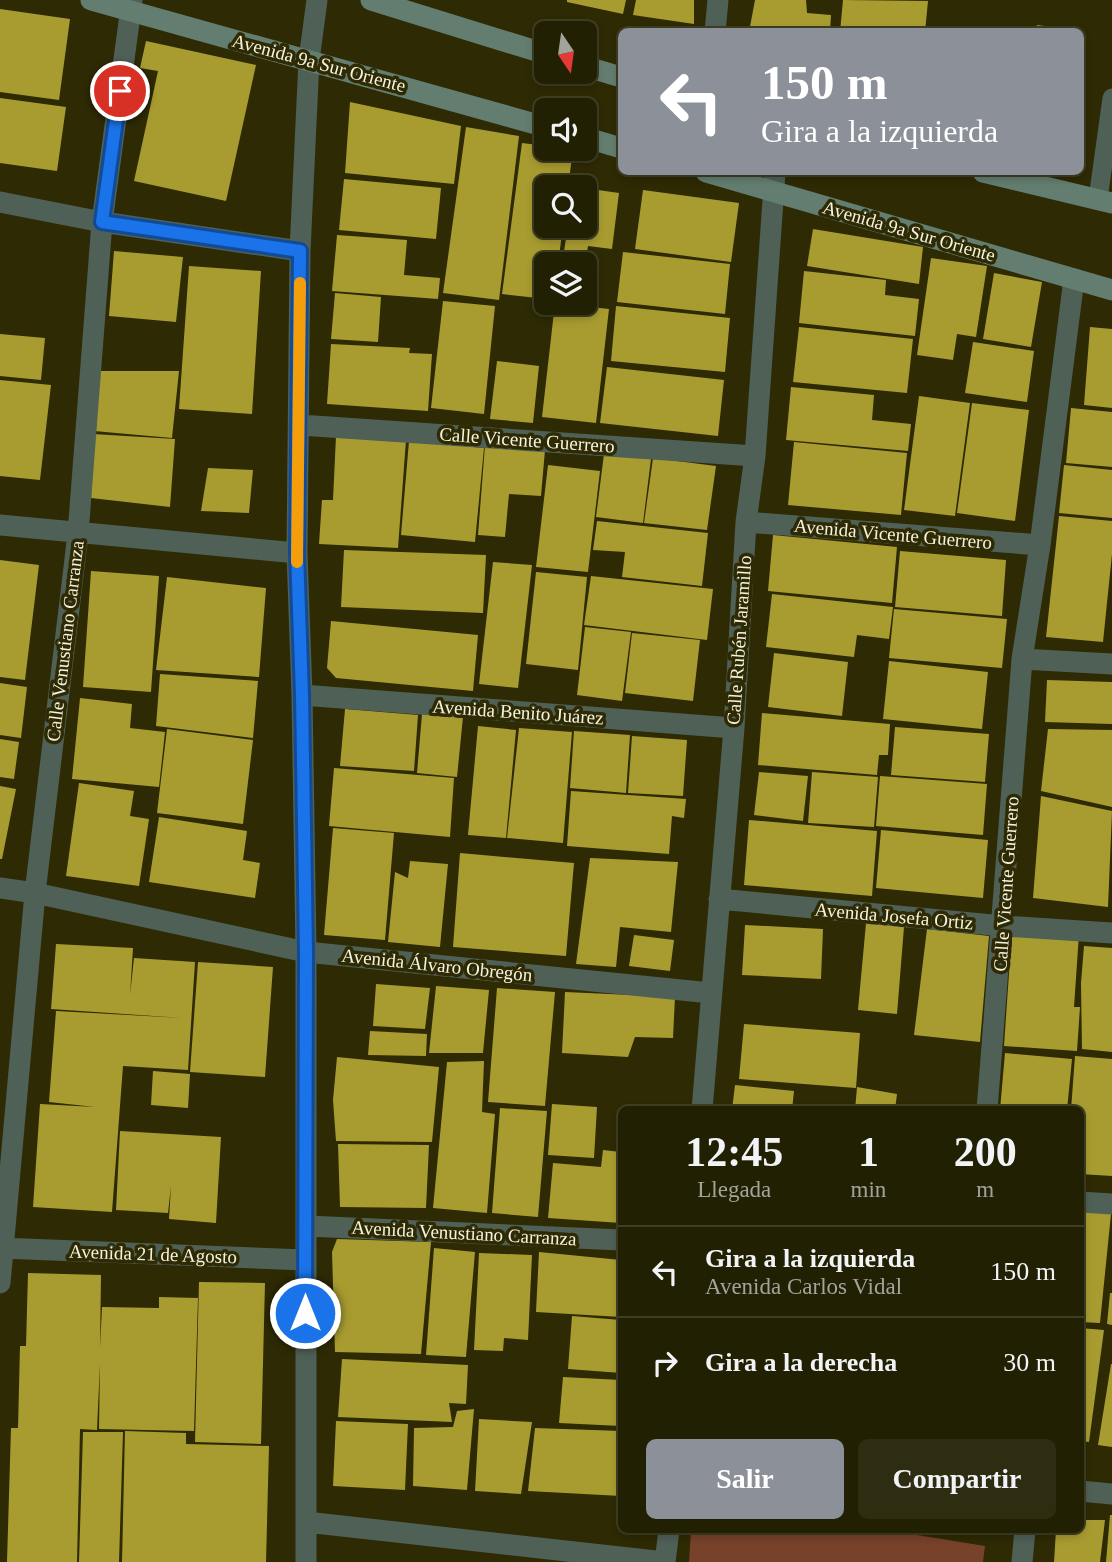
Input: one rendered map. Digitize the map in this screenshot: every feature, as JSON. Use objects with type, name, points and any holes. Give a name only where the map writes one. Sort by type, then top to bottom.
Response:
[{"type":"main road","name":"Avenida 9a Sur Oriente","points":[[91,0],[131,6],[534,124]]},
{"type":"main road","points":[[371,0],[534,50]]},
{"type":"main road","points":[[597,70],[618,76]]},
{"type":"main road","points":[[597,141],[618,147]]},
{"type":"main road","name":"Avenida 9a Sur Oriente","points":[[729,175],[774,181],[1112,290]]},
{"type":"main road","points":[[996,175],[1105,201]]},
{"type":"street","points":[[306,1562],[306,952],[297,553],[300,251],[309,60],[317,0]]},
{"type":"street","points":[[715,28],[718,0]]},
{"type":"street","name":"Calle Venustiano Carranza","points":[[0,1283],[35,893],[78,534],[102,222],[131,6]]},
{"type":"street","name":"Calle Rubén Jaramillo","points":[[702,1106],[734,728],[746,522],[755,456],[774,181]]},
{"type":"street","points":[[0,202],[102,222],[300,251]]},
{"type":"street","name":"Calle Vicente Guerrero","points":[[988,1106],[1022,659],[1040,545],[1074,279]]},
{"type":"street","name":"Calle Vicente Guerrero","points":[[300,425],[755,456]]},
{"type":"street","name":"Avenida Vicente Guerrero","points":[[746,522],[1040,545]]},
{"type":"street","points":[[0,524],[78,534],[297,553]]},
{"type":"street","points":[[1022,659],[1112,664]]},
{"type":"street","name":"Avenida Benito Juárez","points":[[302,695],[734,728]]},
{"type":"street","name":"Avenida Álvaro Obregón","points":[[0,888],[35,893],[306,952],[711,993]]},
{"type":"street","name":"Avenida Josefa Ortiz","points":[[719,899],[1003,926],[1112,933]]},
{"type":"street","points":[[1084,1202],[1112,1204]]},
{"type":"street","name":"Avenida Venustiano Carranza","points":[[307,1226],[618,1240]]},
{"type":"street","name":"Avenida 21 de Agosto","points":[[2,1248],[305,1260]]},
{"type":"street","points":[[1084,1491],[1112,1494]]},
{"type":"street","points":[[306,1522],[666,1562],[669,1533]]},
{"type":"street","points":[[1022,1562],[1025,1533]]},
{"type":"lane","points":[[1105,201],[1112,98]]},
{"type":"shaded area","points":[[691,1533],[905,1533],[985,1546],[983,1562],[689,1562]]},
{"type":"building","points":[[567,0],[626,0],[623,14]]},
{"type":"building","points":[[636,0],[694,0],[694,24],[633,15]]},
{"type":"building","points":[[755,0],[806,0],[807,13],[831,15],[830,28],[750,28]]},
{"type":"building","points":[[843,0],[928,1],[925,28],[840,28]]},
{"type":"building","points":[[0,9],[70,19],[59,100],[0,92]]},
{"type":"building","points":[[1037,25],[1059,28],[1037,28]]},
{"type":"building","points":[[146,41],[256,65],[226,201],[134,181],[158,71],[140,68]]},
{"type":"building","points":[[0,98],[66,107],[57,171],[0,163]]},
{"type":"building","points":[[350,102],[461,126],[454,184],[345,173]]},
{"type":"building","points":[[466,127],[519,136],[499,300],[443,293]]},
{"type":"building","points":[[522,143],[534,144],[534,161],[572,161],[570,175],[534,175],[534,238],[561,238],[560,252],[534,252],[534,298],[502,294]]},
{"type":"building","points":[[344,179],[441,188],[436,239],[339,230]]},
{"type":"building","points":[[597,190],[619,193],[612,249],[588,246],[587,252],[564,252],[566,238],[597,238]]},
{"type":"building","points":[[643,190],[739,203],[731,262],[635,249]]},
{"type":"building","points":[[813,229],[923,247],[919,284],[807,266]]},
{"type":"building","points":[[337,235],[407,240],[404,275],[440,278],[438,299],[332,291]]},
{"type":"building","points":[[114,251],[183,257],[176,322],[109,316]]},
{"type":"building","points":[[623,252],[730,264],[725,314],[617,302]]},
{"type":"building","points":[[931,258],[987,266],[976,337],[957,334],[953,360],[917,355]]},
{"type":"building","points":[[189,266],[261,271],[252,414],[179,409]]},
{"type":"building","points":[[804,271],[886,280],[885,295],[919,299],[915,336],[799,323]]},
{"type":"building","points":[[994,273],[1042,282],[1031,347],[983,339]]},
{"type":"building","points":[[335,293],[381,297],[378,342],[331,339]]},
{"type":"building","points":[[443,301],[495,306],[484,414],[431,408]]},
{"type":"building","points":[[616,306],[730,318],[725,372],[611,361]]},
{"type":"building","points":[[597,308],[609,309],[596,423],[542,417],[554,315],[597,315]]},
{"type":"building","points":[[799,327],[913,339],[907,393],[793,382]]},
{"type":"building","points":[[1090,327],[1112,329],[1112,408],[1084,405]]},
{"type":"building","points":[[0,334],[45,338],[41,380],[0,376]]},
{"type":"building","points":[[973,342],[1034,351],[1027,402],[965,393]]},
{"type":"building","points":[[331,344],[410,348],[409,353],[432,354],[428,411],[327,404]]},
{"type":"building","points":[[497,361],[539,366],[533,423],[490,419]]},
{"type":"building","points":[[607,367],[724,380],[718,436],[600,423]]},
{"type":"building","points":[[97,371],[179,371],[172,438],[94,431]]},
{"type":"building","points":[[0,380],[51,385],[40,480],[0,476]]},
{"type":"building","points":[[791,387],[874,395],[872,420],[911,424],[908,451],[786,440]]},
{"type":"building","points":[[919,396],[970,403],[955,516],[904,510]]},
{"type":"building","points":[[972,403],[1029,410],[1015,521],[957,513]]},
{"type":"building","points":[[1071,408],[1112,412],[1112,467],[1066,463]]},
{"type":"building","points":[[93,434],[175,439],[170,507],[91,498]]},
{"type":"building","points":[[336,436],[406,440],[398,548],[319,544],[322,500],[333,500]]},
{"type":"building","points":[[409,441],[484,448],[475,542],[401,535]]},
{"type":"building","points":[[794,442],[907,453],[901,515],[788,505]]},
{"type":"building","points":[[485,445],[545,450],[541,496],[509,494],[505,537],[478,535]]},
{"type":"building","points":[[604,454],[651,459],[643,523],[596,517]]},
{"type":"building","points":[[653,458],[716,466],[707,530],[644,523]]},
{"type":"building","points":[[548,465],[600,471],[588,572],[536,567]]},
{"type":"building","points":[[1064,465],[1112,470],[1112,518],[1059,513]]},
{"type":"building","points":[[208,468],[253,470],[249,513],[201,511]]},
{"type":"building","points":[[1059,516],[1112,521],[1112,554],[1103,642],[1046,637]]},
{"type":"building","points":[[597,521],[708,533],[702,586],[622,577],[625,552],[593,550]]},
{"type":"building","points":[[773,535],[897,547],[892,603],[768,591]]},
{"type":"building","points":[[344,550],[486,555],[483,613],[341,607]]},
{"type":"building","points":[[900,551],[1006,560],[1002,616],[895,607]]},
{"type":"building","points":[[0,560],[39,565],[25,680],[0,677]]},
{"type":"building","points":[[493,562],[532,565],[518,688],[479,684]]},
{"type":"building","points":[[91,571],[159,576],[151,692],[83,687]]},
{"type":"building","points":[[536,572],[587,577],[578,670],[526,664]]},
{"type":"building","points":[[591,576],[713,589],[707,640],[584,625]]},
{"type":"building","points":[[167,577],[266,588],[259,677],[156,670]]},
{"type":"building","points":[[772,594],[893,607],[889,639],[857,635],[854,657],[766,647]]},
{"type":"building","points":[[894,609],[1007,619],[1002,668],[889,658]]},
{"type":"building","points":[[331,621],[478,635],[473,691],[336,678],[327,668]]},
{"type":"building","points":[[585,627],[631,632],[622,701],[577,695]]},
{"type":"building","points":[[632,633],[700,640],[693,701],[625,693]]},
{"type":"building","points":[[774,653],[848,662],[842,716],[768,707]]},
{"type":"building","points":[[889,661],[988,672],[982,729],[883,719]]},
{"type":"building","points":[[160,674],[258,681],[253,738],[156,726]]},
{"type":"building","points":[[1047,680],[1112,682],[1112,724],[1045,722]]},
{"type":"building","points":[[0,683],[27,687],[21,738],[0,735]]},
{"type":"building","points":[[80,698],[132,704],[130,728],[165,732],[159,787],[72,779]]},
{"type":"building","points":[[345,709],[418,715],[414,771],[340,766]]},
{"type":"building","points":[[762,713],[890,724],[888,755],[879,755],[877,775],[758,765]]},
{"type":"building","points":[[422,714],[463,717],[457,777],[417,773]]},
{"type":"building","points":[[478,726],[516,730],[506,838],[468,835]]},
{"type":"building","points":[[895,727],[989,734],[985,782],[891,775]]},
{"type":"building","points":[[519,728],[572,732],[563,843],[507,838]]},
{"type":"building","points":[[167,729],[253,740],[243,824],[157,813]]},
{"type":"building","points":[[1048,729],[1112,730],[1112,807],[1041,791]]},
{"type":"building","points":[[574,731],[630,735],[626,793],[570,788]]},
{"type":"building","points":[[632,736],[687,740],[683,796],[628,793]]},
{"type":"building","points":[[0,739],[19,742],[14,779],[0,777]]},
{"type":"building","points":[[334,768],[454,778],[450,837],[329,826]]},
{"type":"building","points":[[759,772],[808,776],[803,821],[754,815]]},
{"type":"building","points":[[812,772],[878,777],[874,827],[808,823]]},
{"type":"building","points":[[880,776],[987,784],[983,835],[876,826]]},
{"type":"building","points":[[79,783],[134,791],[130,816],[149,819],[139,886],[66,876]]},
{"type":"building","points":[[0,786],[16,789],[2,859],[0,859]]},
{"type":"building","points":[[571,791],[686,799],[684,818],[672,816],[669,854],[567,846]]},
{"type":"building","points":[[1041,796],[1112,811],[1108,907],[1033,898]]},
{"type":"building","points":[[159,817],[247,831],[243,860],[260,863],[255,898],[149,882]]},
{"type":"building","points":[[749,820],[877,831],[872,896],[744,885]]},
{"type":"building","points":[[333,828],[394,833],[385,940],[324,935]]},
{"type":"building","points":[[881,830],[988,840],[983,898],[876,888]]},
{"type":"building","points":[[460,853],[574,863],[566,956],[453,947]]},
{"type":"building","points":[[590,858],[678,862],[671,932],[620,927],[616,967],[576,964]]},
{"type":"building","points":[[410,861],[448,864],[440,947],[388,942],[395,872],[408,878]]},
{"type":"building","points":[[866,923],[904,927],[897,1014],[858,1010]]},
{"type":"building","points":[[745,925],[823,929],[821,979],[742,975]]},
{"type":"building","points":[[927,929],[989,936],[980,1042],[914,1035]]},
{"type":"building","points":[[1012,930],[1079,934],[1074,1007],[1080,1007],[1077,1051],[1004,1046]]},
{"type":"building","points":[[634,935],[674,940],[670,971],[629,966]]},
{"type":"building","points":[[56,944],[133,948],[130,995],[134,958],[195,962],[188,1070],[123,1066],[112,1212],[33,1207],[40,1104],[95,1107],[49,1102],[56,1011],[183,1018],[51,1009]]},
{"type":"building","points":[[1084,946],[1112,948],[1112,1052],[1082,1049],[1081,983]]},
{"type":"building","points":[[198,962],[273,967],[265,1077],[190,1072]]},
{"type":"building","points":[[376,984],[430,988],[425,1029],[373,1026]]},
{"type":"building","points":[[436,986],[489,990],[483,1053],[429,1053]]},
{"type":"building","points":[[497,988],[555,992],[545,1106],[488,1102]]},
{"type":"building","points":[[565,992],[675,997],[673,1038],[635,1037],[628,1057],[562,1053]]},
{"type":"building","points":[[744,1024],[860,1033],[856,1088],[739,1079]]},
{"type":"building","points":[[370,1031],[427,1034],[426,1056],[368,1055]]},
{"type":"building","points":[[1005,1053],[1072,1059],[1067,1106],[1000,1106]]},
{"type":"building","points":[[1075,1056],[1112,1059],[1112,1176],[1084,1174],[1084,1106],[1071,1106]]},
{"type":"building","points":[[337,1057],[439,1067],[432,1142],[336,1141],[333,1100]]},
{"type":"building","points":[[484,1061],[482,1112],[495,1114],[487,1213],[433,1208],[447,1062]]},
{"type":"building","points":[[153,1071],[190,1074],[188,1108],[151,1105]]},
{"type":"building","points":[[735,1085],[794,1091],[792,1106],[732,1106]]},
{"type":"building","points":[[857,1087],[897,1094],[896,1106],[855,1106]]},
{"type":"building","points":[[552,1104],[597,1107],[594,1158],[548,1155]]},
{"type":"building","points":[[500,1108],[547,1111],[538,1217],[492,1213]]},
{"type":"building","points":[[120,1131],[221,1137],[216,1223],[169,1219],[171,1186],[168,1213],[116,1210]]},
{"type":"building","points":[[338,1144],[429,1145],[426,1208],[340,1207]]},
{"type":"building","points":[[603,1150],[618,1152],[618,1223],[548,1218],[553,1163],[601,1167]]},
{"type":"building","points":[[1084,1211],[1111,1214],[1100,1323],[1084,1322]]},
{"type":"building","points":[[337,1239],[431,1242],[421,1354],[335,1352],[332,1252]]},
{"type":"building","points":[[434,1248],[475,1252],[466,1357],[426,1355]]},
{"type":"building","points":[[539,1252],[618,1260],[618,1317],[536,1312]]},
{"type":"building","points":[[479,1253],[532,1255],[528,1340],[504,1338],[503,1351],[474,1350]]},
{"type":"building","points":[[28,1273],[101,1275],[100,1348],[102,1307],[159,1308],[159,1297],[198,1298],[194,1431],[99,1429],[100,1363],[97,1430],[80,1429],[77,1562],[7,1562],[11,1428],[18,1428],[20,1346],[26,1346]]},
{"type":"building","points":[[199,1282],[265,1283],[261,1444],[195,1442]]},
{"type":"building","points":[[1112,1293],[1112,1325],[1107,1324]]},
{"type":"building","points":[[572,1316],[618,1320],[618,1373],[568,1369]]},
{"type":"building","points":[[1084,1328],[1104,1330],[1089,1442],[1084,1441]]},
{"type":"building","points":[[342,1359],[468,1365],[466,1404],[449,1403],[452,1422],[338,1417]]},
{"type":"building","points":[[1112,1364],[1112,1447],[1098,1445]]},
{"type":"building","points":[[563,1377],[618,1380],[618,1426],[559,1423]]},
{"type":"building","points":[[474,1409],[467,1490],[413,1486],[414,1428],[453,1427],[457,1411]]},
{"type":"building","points":[[479,1419],[532,1422],[521,1494],[475,1491]]},
{"type":"building","points":[[336,1421],[408,1424],[405,1490],[333,1486]]},
{"type":"building","points":[[535,1428],[618,1431],[618,1496],[528,1491]]},
{"type":"building","points":[[125,1431],[186,1433],[186,1444],[269,1446],[266,1562],[122,1562]]},
{"type":"building","points":[[83,1432],[123,1432],[119,1562],[79,1562]]},
{"type":"building","points":[[1110,1515],[1112,1562],[1106,1562]]},
{"type":"building","points":[[1084,1520],[1105,1520],[1100,1562],[1054,1562],[1056,1533],[1084,1533]]},
{"type":"slow traffic","points":[[297,562],[300,283]]},
{"type":"route","points":[[120,91],[102,222],[300,251],[297,553],[306,952],[305,1313]]}]
